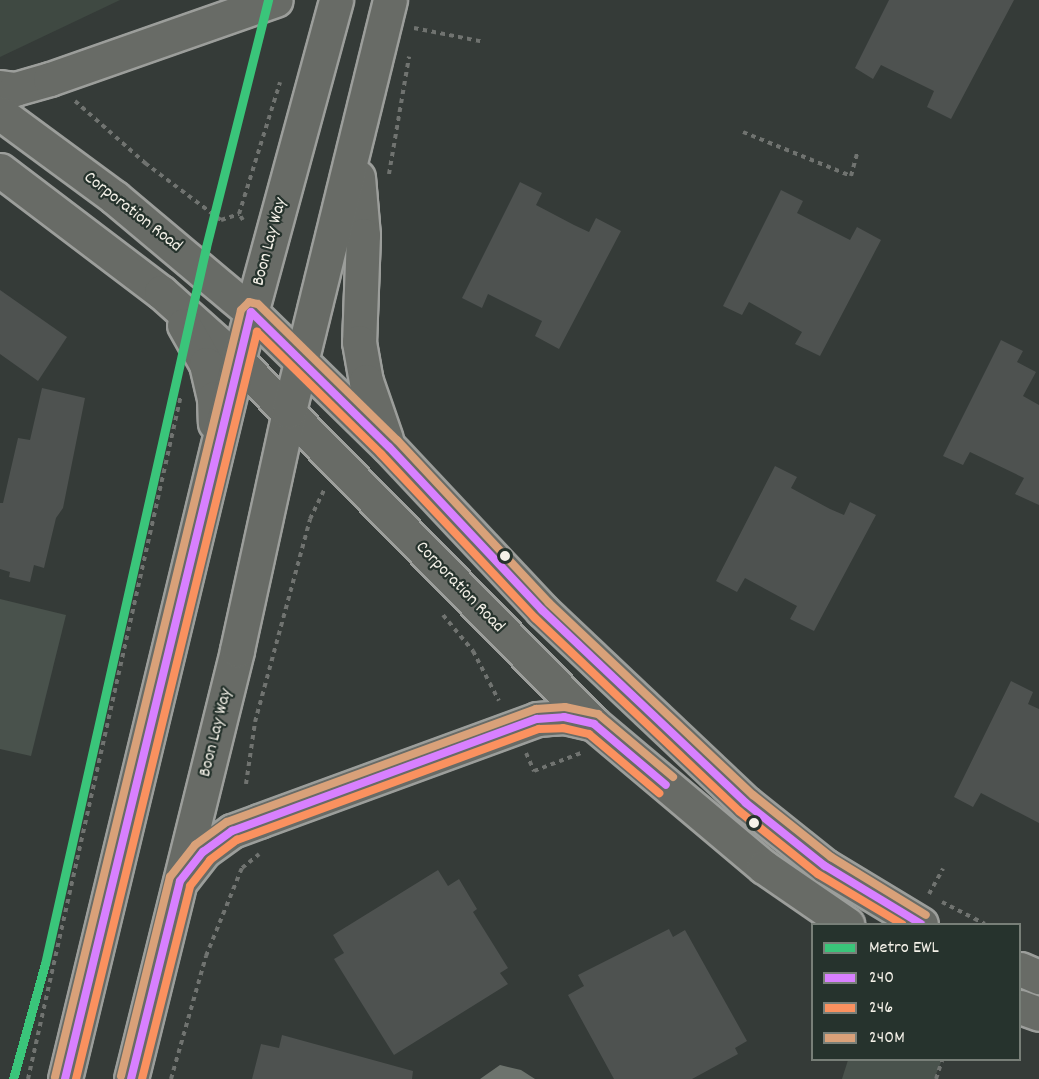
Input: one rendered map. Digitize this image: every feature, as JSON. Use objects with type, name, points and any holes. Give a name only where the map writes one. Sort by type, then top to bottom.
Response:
[{"type":"main road","points":[[0,87],[15,89],[50,80],[276,0]]},
{"type":"main road","name":"Boon Lay Way","points":[[66,1079],[238,361],[336,0]]},
{"type":"main road","name":"Boon Lay Way","points":[[131,1079],[237,650],[289,411],[356,149],[390,0]]},
{"type":"main road","name":"Corporation Road","points":[[0,113],[114,197],[251,312],[389,447],[542,610],[746,803],[825,866],[925,910]]},
{"type":"main road","points":[[356,149],[363,235],[359,342],[366,381],[389,447]]},
{"type":"main road","name":"Corporation Road","points":[[0,170],[161,292],[238,361],[594,724],[764,867],[846,923]]},
{"type":"main road","points":[[161,292],[192,336],[206,364],[214,398],[216,454]]},
{"type":"main road","points":[[180,881],[203,852],[241,828],[537,719],[564,717],[594,724]]},
{"type":"main road","points":[[1021,969],[1039,977]]},
{"type":"main road","points":[[1021,1007],[1039,1014]]},
{"type":"path","points":[[412,39],[416,19]]},
{"type":"path","points":[[414,28],[484,42]]},
{"type":"path","points":[[387,185],[410,51]]},
{"type":"path","points":[[50,80],[146,163],[221,220],[239,214]]},
{"type":"path","points":[[239,214],[281,80]]},
{"type":"path","points":[[743,132],[851,176],[857,154]]},
{"type":"path","points":[[239,214],[243,220]]},
{"type":"path","points":[[28,1079],[183,388]]},
{"type":"path","points":[[246,784],[255,722],[310,519],[325,488]]},
{"type":"path","points":[[171,1079],[206,956],[242,868],[263,850]]},
{"type":"path","points":[[925,910],[943,869]]},
{"type":"path","points":[[920,891],[925,910]]},
{"type":"path","points":[[925,910],[981,923]]},
{"type":"path","points":[[936,1079],[941,1061]]},
{"type":"shaded area","points":[[0,0],[120,0],[0,57]]},
{"type":"shaded area","points":[[0,599],[66,615],[31,756],[0,749]]},
{"type":"shaded area","points":[[848,1061],[942,1061],[934,1079],[842,1079]]},
{"type":"shaded area","points":[[500,1065],[521,1070],[535,1079],[480,1079]]},
{"type":"building","points":[[889,0],[1014,0],[951,119],[927,107],[934,91],[881,65],[873,79],[855,68]]},
{"type":"building","points":[[520,182],[542,193],[536,205],[574,225],[589,232],[596,218],[621,231],[559,349],[535,336],[542,321],[488,294],[482,308],[462,298]]},
{"type":"building","points":[[781,190],[803,201],[797,213],[850,240],[857,227],[881,240],[820,356],[795,344],[802,332],[749,302],[742,315],[723,306]]},
{"type":"building","points":[[0,290],[67,337],[38,381],[0,354]]},
{"type":"building","points":[[1001,340],[1023,351],[1017,362],[1036,372],[1023,396],[1039,405],[1039,505],[1015,494],[1024,478],[970,452],[963,465],[943,456]]},
{"type":"building","points":[[42,388],[85,398],[63,508],[56,518],[44,568],[34,565],[30,582],[9,577],[10,572],[0,569],[0,503],[3,503],[18,438],[30,440]]},
{"type":"building","points":[[775,466],[797,477],[791,488],[830,509],[844,515],[850,502],[876,515],[814,631],[790,619],[797,606],[745,578],[737,592],[716,581]]},
{"type":"building","points":[[1011,681],[1033,692],[1028,704],[1039,709],[1039,823],[981,793],[973,807],[954,797]]},
{"type":"building","points":[[438,870],[448,886],[459,879],[477,909],[473,912],[508,968],[500,973],[508,984],[394,1055],[334,959],[344,953],[333,935]]},
{"type":"building","points":[[669,929],[673,937],[685,930],[747,1041],[735,1048],[738,1054],[692,1079],[614,1079],[568,995],[584,986],[578,975]]},
{"type":"building","points":[[282,1035],[413,1071],[412,1079],[252,1079],[261,1044],[279,1048]]},
{"type":"metro line","name":"EWL","points":[[13,1079],[45,964],[206,247],[268,0]]},
{"type":"transit line","name":"240M","points":[[55,1077],[241,310],[249,302],[258,304],[397,440],[549,603],[753,795],[831,857],[926,915]]},
{"type":"transit line","name":"240","points":[[65,1079],[251,312],[389,447],[542,610],[746,803],[825,866],[919,923]]},
{"type":"transit line","name":"246","points":[[76,1079],[257,332],[381,454],[535,618],[739,811],[818,874],[900,923]]},
{"type":"transit line","name":"240M","points":[[121,1076],[170,877],[195,845],[227,822],[536,709],[565,707],[598,714],[673,777]]},
{"type":"transit line","name":"240","points":[[131,1079],[180,881],[203,852],[232,831],[537,719],[564,717],[594,724],[666,785]]},
{"type":"transit line","name":"246","points":[[142,1079],[190,886],[210,860],[237,840],[539,729],[563,728],[589,734],[659,793]]}]
